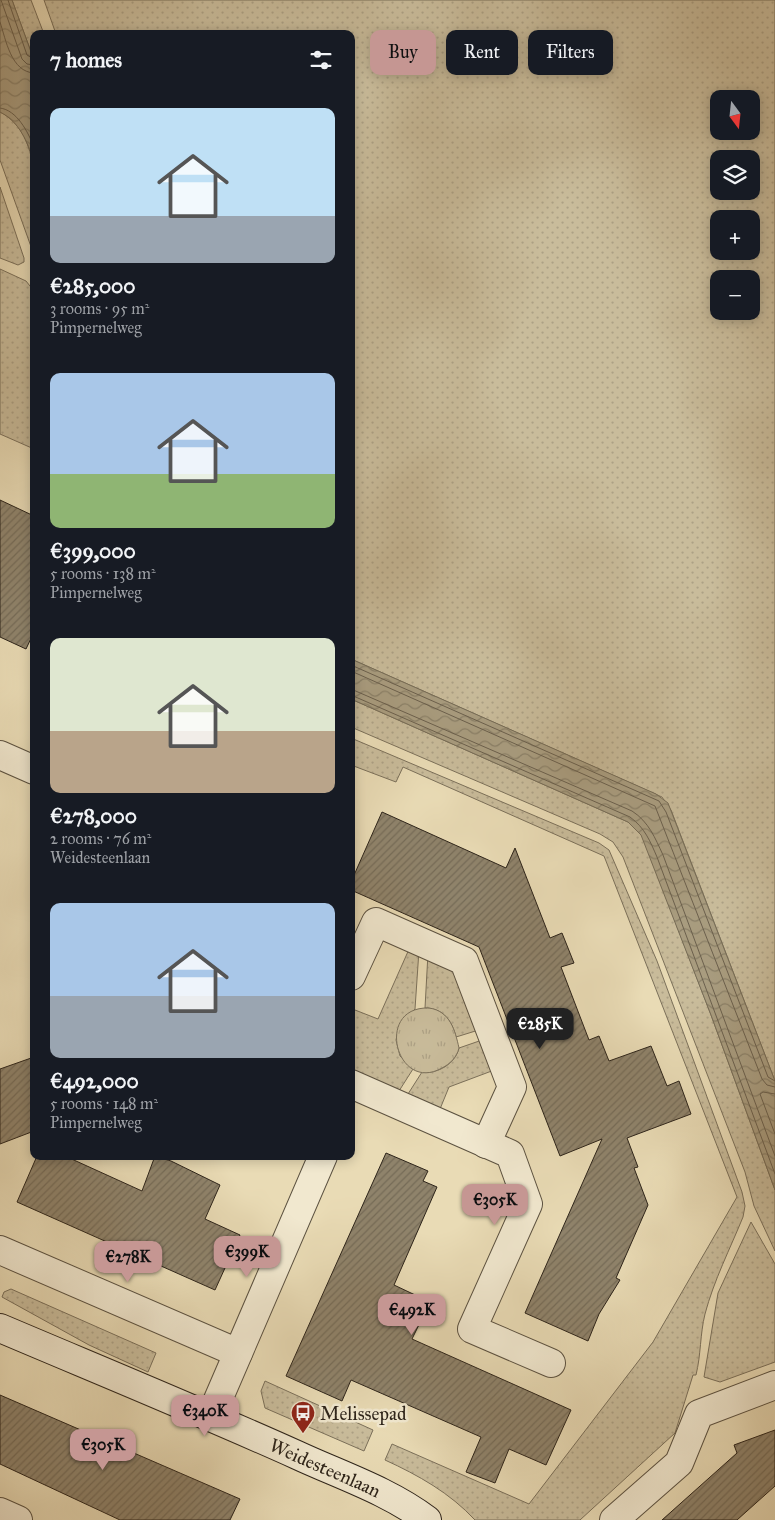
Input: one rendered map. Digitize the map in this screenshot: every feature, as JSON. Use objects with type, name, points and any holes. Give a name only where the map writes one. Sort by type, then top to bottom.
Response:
[{"type":"street","points":[[0,755],[30,768]]},
{"type":"street","points":[[355,967],[376,922],[464,961],[512,1087],[486,1144]]},
{"type":"street","points":[[355,1088],[510,1154],[528,1204],[472,1329],[551,1363]]},
{"type":"street","points":[[211,1416],[321,1160]]},
{"type":"street","points":[[0,1250],[238,1352]]},
{"type":"street","name":"Weidesteenlaan","points":[[0,1328],[211,1416],[395,1500],[426,1520]]},
{"type":"street","points":[[614,1520],[679,1463],[698,1414],[775,1385]]},
{"type":"street","points":[[0,1512],[18,1520]]},
{"type":"green space","points":[[12,0],[31,0],[42,30],[30,30],[30,49]]},
{"type":"green space","points":[[44,0],[775,0],[775,1081],[671,810],[662,797],[355,661],[355,30],[55,30]]},
{"type":"green space","points":[[0,112],[15,123],[25,138],[30,153],[30,244],[0,160]]},
{"type":"green space","points":[[0,187],[24,258],[24,262],[18,265],[0,258]]},
{"type":"green space","points":[[0,269],[26,281],[30,286],[30,447],[0,434]]},
{"type":"green space","points":[[355,701],[628,822],[642,835],[775,1190],[775,1251],[754,1206],[745,1172],[623,857],[613,842],[600,834],[355,729]]},
{"type":"green space","points":[[355,740],[599,843],[609,850],[657,961],[742,1192],[745,1206],[743,1217],[709,1301],[703,1322],[696,1375],[693,1375],[675,1433],[580,1520],[475,1520],[444,1493],[385,1460],[392,1444],[529,1504],[653,1342],[737,1197],[604,856],[403,767],[396,782],[355,767]]},
{"type":"green space","points":[[410,947],[419,950],[415,1009],[399,1026],[396,1040],[400,1056],[413,1069],[399,1091],[355,1071],[355,1010],[378,1019]]},
{"type":"green space","points":[[428,953],[458,967],[482,1029],[456,1037],[446,1016],[437,1010],[425,1008]]},
{"type":"green space","points":[[429,1008],[447,1017],[456,1035],[459,1048],[455,1057],[448,1064],[426,1073],[413,1069],[403,1060],[398,1047],[397,1033],[401,1020],[412,1011]]},
{"type":"green space","points":[[485,1039],[497,1069],[449,1087],[440,1109],[408,1094],[422,1072],[440,1070],[454,1059],[459,1048]]},
{"type":"green space","points":[[751,1222],[775,1264],[775,1362],[720,1382],[704,1377],[718,1293]]},
{"type":"green space","points":[[11,1289],[156,1353],[148,1372],[89,1345],[2,1297],[4,1292]]},
{"type":"green space","points":[[265,1381],[373,1430],[364,1451],[265,1408],[261,1391]]},
{"type":"water","points":[[0,0],[12,0],[30,49],[30,152],[18,127],[0,112]]},
{"type":"water","points":[[355,661],[656,794],[668,803],[775,1081],[775,1190],[711,1015],[641,835],[628,822],[355,701]]},
{"type":"building","points":[[0,500],[30,514],[30,640],[26,649],[0,637]]},
{"type":"building","points":[[382,812],[506,868],[515,848],[550,938],[562,933],[574,963],[561,967],[589,1040],[599,1036],[609,1061],[651,1046],[667,1086],[679,1081],[691,1114],[627,1138],[638,1167],[634,1168],[648,1205],[616,1278],[620,1280],[599,1314],[588,1341],[525,1313],[602,1139],[560,1156],[479,947],[355,892],[355,873]]},
{"type":"building","points":[[30,1058],[30,1133],[0,1144],[0,1069]]},
{"type":"building","points":[[386,1153],[428,1171],[423,1181],[437,1187],[394,1285],[430,1302],[412,1339],[571,1410],[546,1465],[509,1449],[495,1483],[466,1472],[481,1437],[351,1380],[342,1401],[286,1376]]},
{"type":"building","points":[[35,1160],[74,1160],[142,1191],[154,1160],[168,1160],[220,1185],[205,1219],[240,1235],[215,1290],[17,1202]]},
{"type":"building","points":[[0,1395],[240,1499],[230,1520],[120,1520],[0,1464]]},
{"type":"building","points":[[775,1430],[775,1486],[737,1520],[662,1520],[737,1453],[734,1445]]},
{"type":"place","name":"Melissepad","points":[[303,1434]]}]
